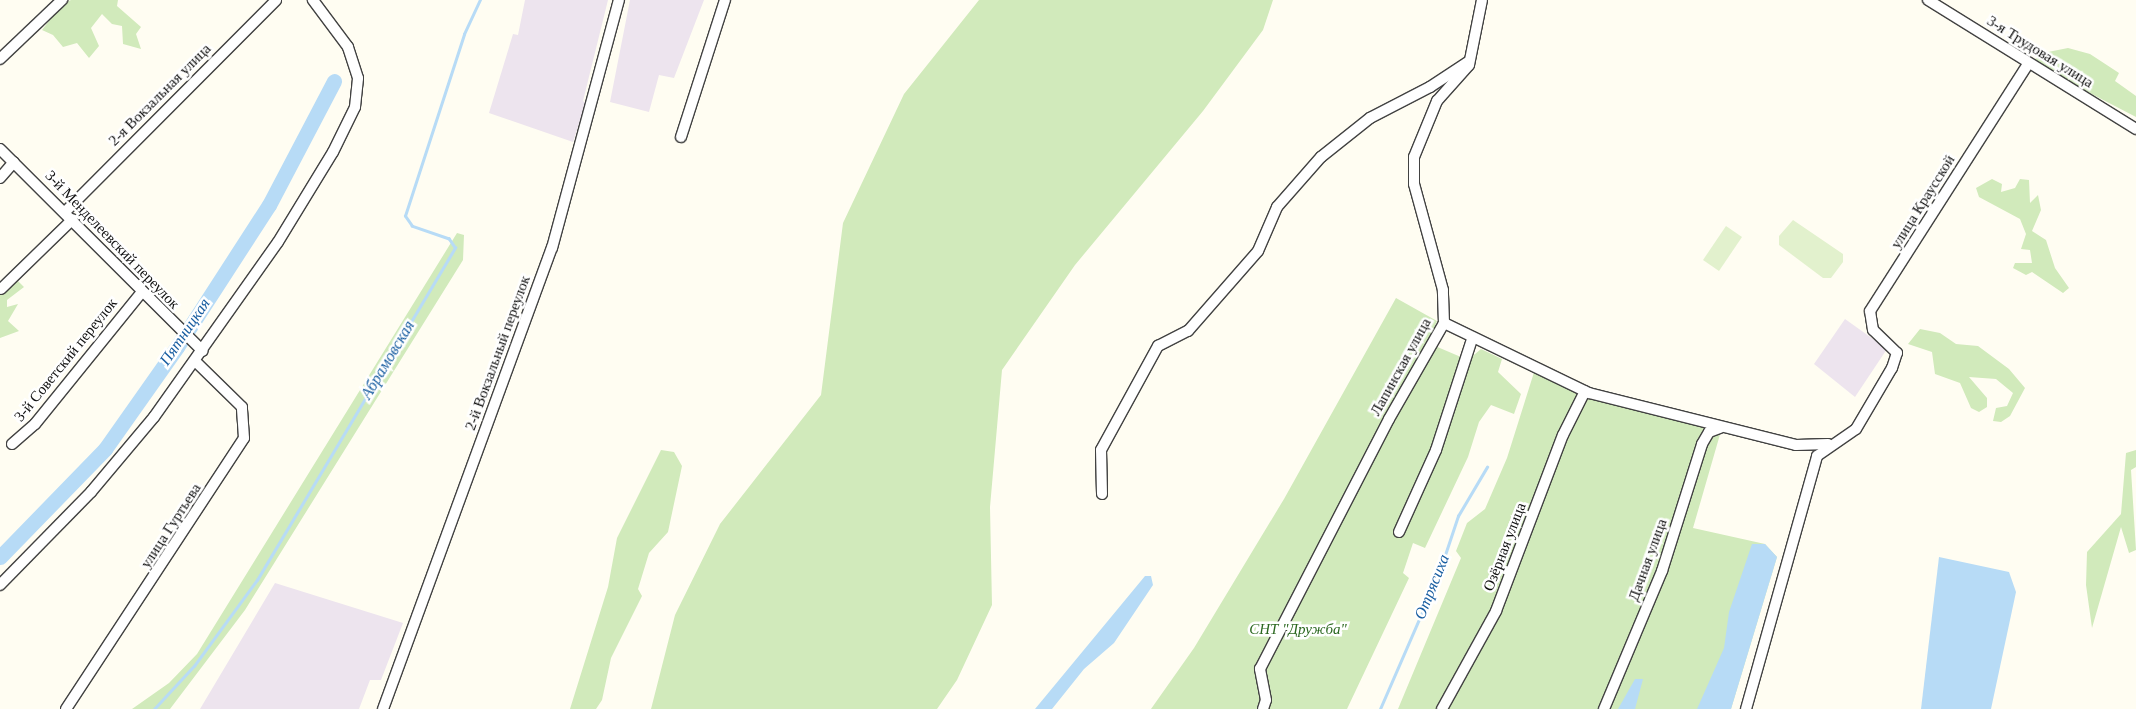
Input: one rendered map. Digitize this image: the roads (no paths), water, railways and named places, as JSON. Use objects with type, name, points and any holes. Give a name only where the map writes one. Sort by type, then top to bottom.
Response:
[{"type":"street","points":[[0,59],[62,0]]},
{"type":"street","name":"2-я Вокзальная улица","points":[[65,212],[276,0]]},
{"type":"street","points":[[0,585],[125,453],[196,362],[333,152],[357,99],[356,68],[342,37],[314,0]]},
{"type":"street","name":"2-й Вокзальный переулок","points":[[383,709],[552,248],[619,0]]},
{"type":"street","points":[[681,137],[725,0]]},
{"type":"street","name":"Лапинская улица","points":[[1262,709],[1266,700],[1260,670],[1388,419],[1444,323],[1443,290],[1416,189],[1414,157],[1437,101],[1472,57],[1482,0]]},
{"type":"street","name":"3-я Трудовая улица","points":[[1928,0],[2028,64],[2136,129]]},
{"type":"street","points":[[1102,494],[1101,450],[1158,346],[1188,331],[1258,251],[1278,207],[1322,157],[1370,118],[1430,87],[1472,57]]},
{"type":"street","name":"улица Краусской","points":[[1829,444],[1848,436],[1861,422],[1886,384],[1897,353],[1873,330],[1870,312],[2028,64]]},
{"type":"street","name":"3-й Менделеевский переулок","points":[[0,149],[73,219],[141,292],[203,351]]},
{"type":"street","points":[[0,178],[14,162]]},
{"type":"street","points":[[1,289],[73,219]]},
{"type":"street","name":"3-й Советский переулок","points":[[12,444],[31,428],[141,292]]},
{"type":"street","points":[[1444,323],[1472,339],[1585,391],[1720,428],[1796,445],[1829,444]]},
{"type":"street","points":[[1399,532],[1436,450],[1472,339]]},
{"type":"street","name":"улица Гуртьева","points":[[66,709],[244,438],[242,407],[196,362]]},
{"type":"street","name":"Озёрная улица","points":[[1442,709],[1496,611],[1565,429],[1585,391]]},
{"type":"street","name":"Дачная улица","points":[[1604,709],[1662,571],[1702,444],[1709,432],[1720,428]]},
{"type":"street","points":[[1746,709],[1814,463],[1829,444]]},
{"type":"water","points":[[1752,544],[1765,544],[1777,557],[1731,709],[1697,709],[1724,648],[1729,612]]},
{"type":"water","points":[[1939,557],[2009,572],[2016,592],[1991,709],[1921,709]]},
{"type":"water","points":[[1145,576],[1151,576],[1153,585],[1114,643],[1084,669],[1052,709],[1035,709]]},
{"type":"water","points":[[1635,679],[1643,679],[1635,709],[1618,709]]},
{"type":"waterway","name":"Абрамовская","points":[[154,709],[194,666],[257,580],[455,248],[449,239],[412,226],[405,216],[464,34],[480,0]]},
{"type":"waterway","name":"Пятницкая","points":[[0,557],[105,449],[177,347],[269,205],[334,81]]},
{"type":"waterway","name":"Отрясиха","points":[[1380,709],[1439,573],[1458,516],[1487,467]]},
{"type":"park label","name":"СНТ \"Дружба\"","points":[[1298,630]]}]
